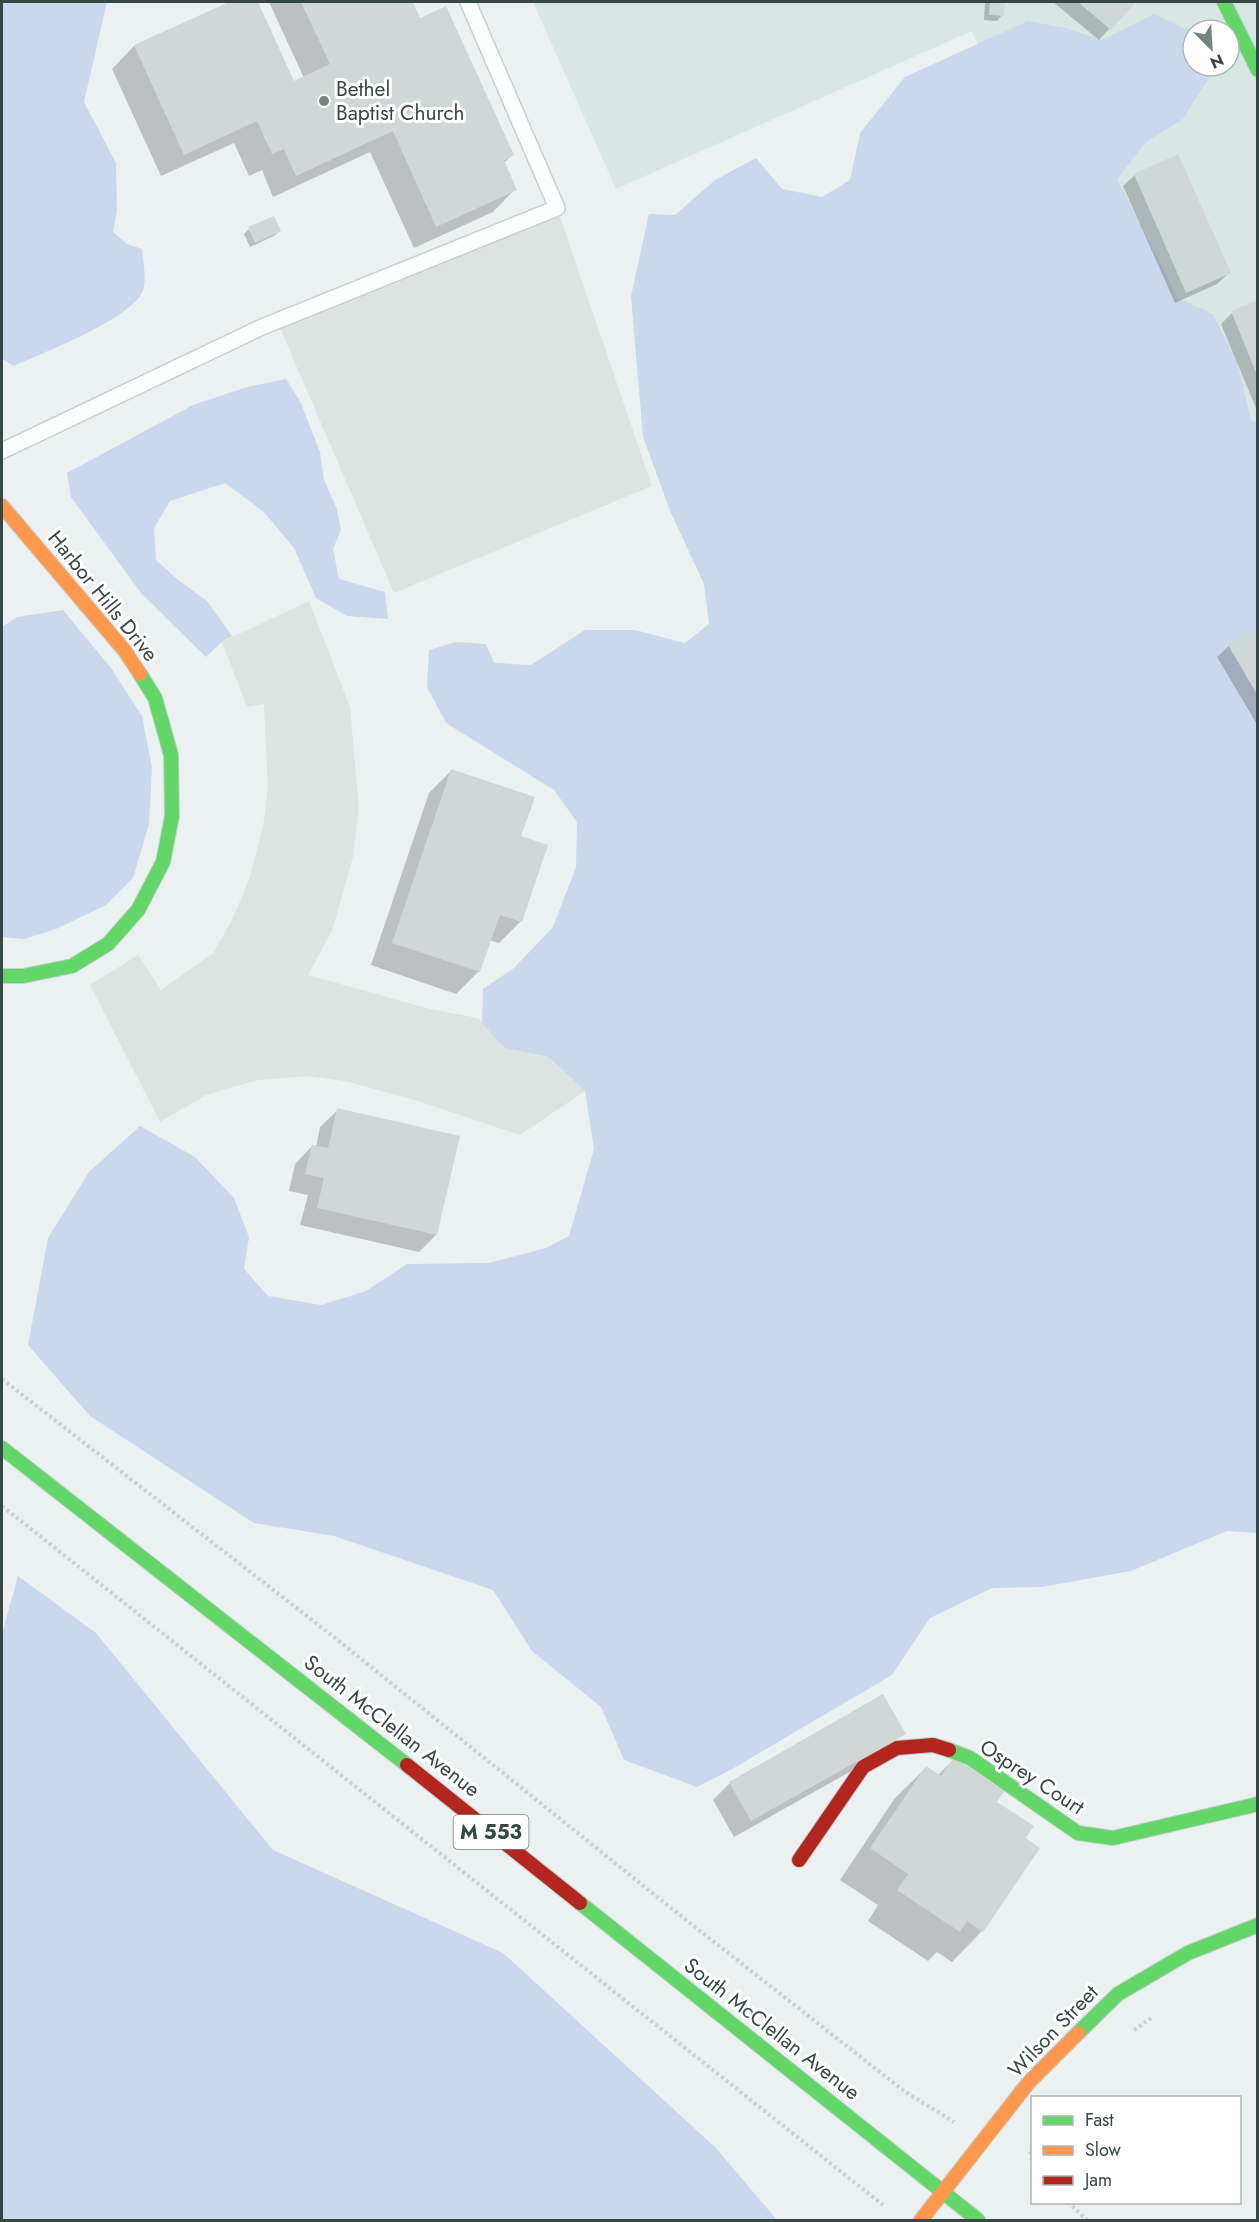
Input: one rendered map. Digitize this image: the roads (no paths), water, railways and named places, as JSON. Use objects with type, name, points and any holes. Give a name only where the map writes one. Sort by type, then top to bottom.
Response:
[{"type":"street","points":[[1224,2],[1257,70]]},
{"type":"street","name":"Harbor Hills Drive","points":[[2,506],[125,651],[155,698],[171,755],[172,816],[163,862],[138,910],[108,944],[72,966],[23,976],[2,976]]},
{"type":"street","name":"South McClellan Avenue","points":[[2,1448],[296,1677],[978,2220]]},
{"type":"street","name":"Osprey Court","points":[[799,1860],[863,1767],[897,1748],[933,1745],[970,1758],[1078,1833],[1113,1838],[1257,1804]]},
{"type":"street","name":"Wilson Street","points":[[921,2220],[1029,2082],[1118,1994],[1188,1953],[1257,1925]]},
{"type":"lane","points":[[2,451],[261,327],[557,208],[468,2]]},
{"type":"place","name":"Bethel Baptist Church","points":[[324,101]]}]
